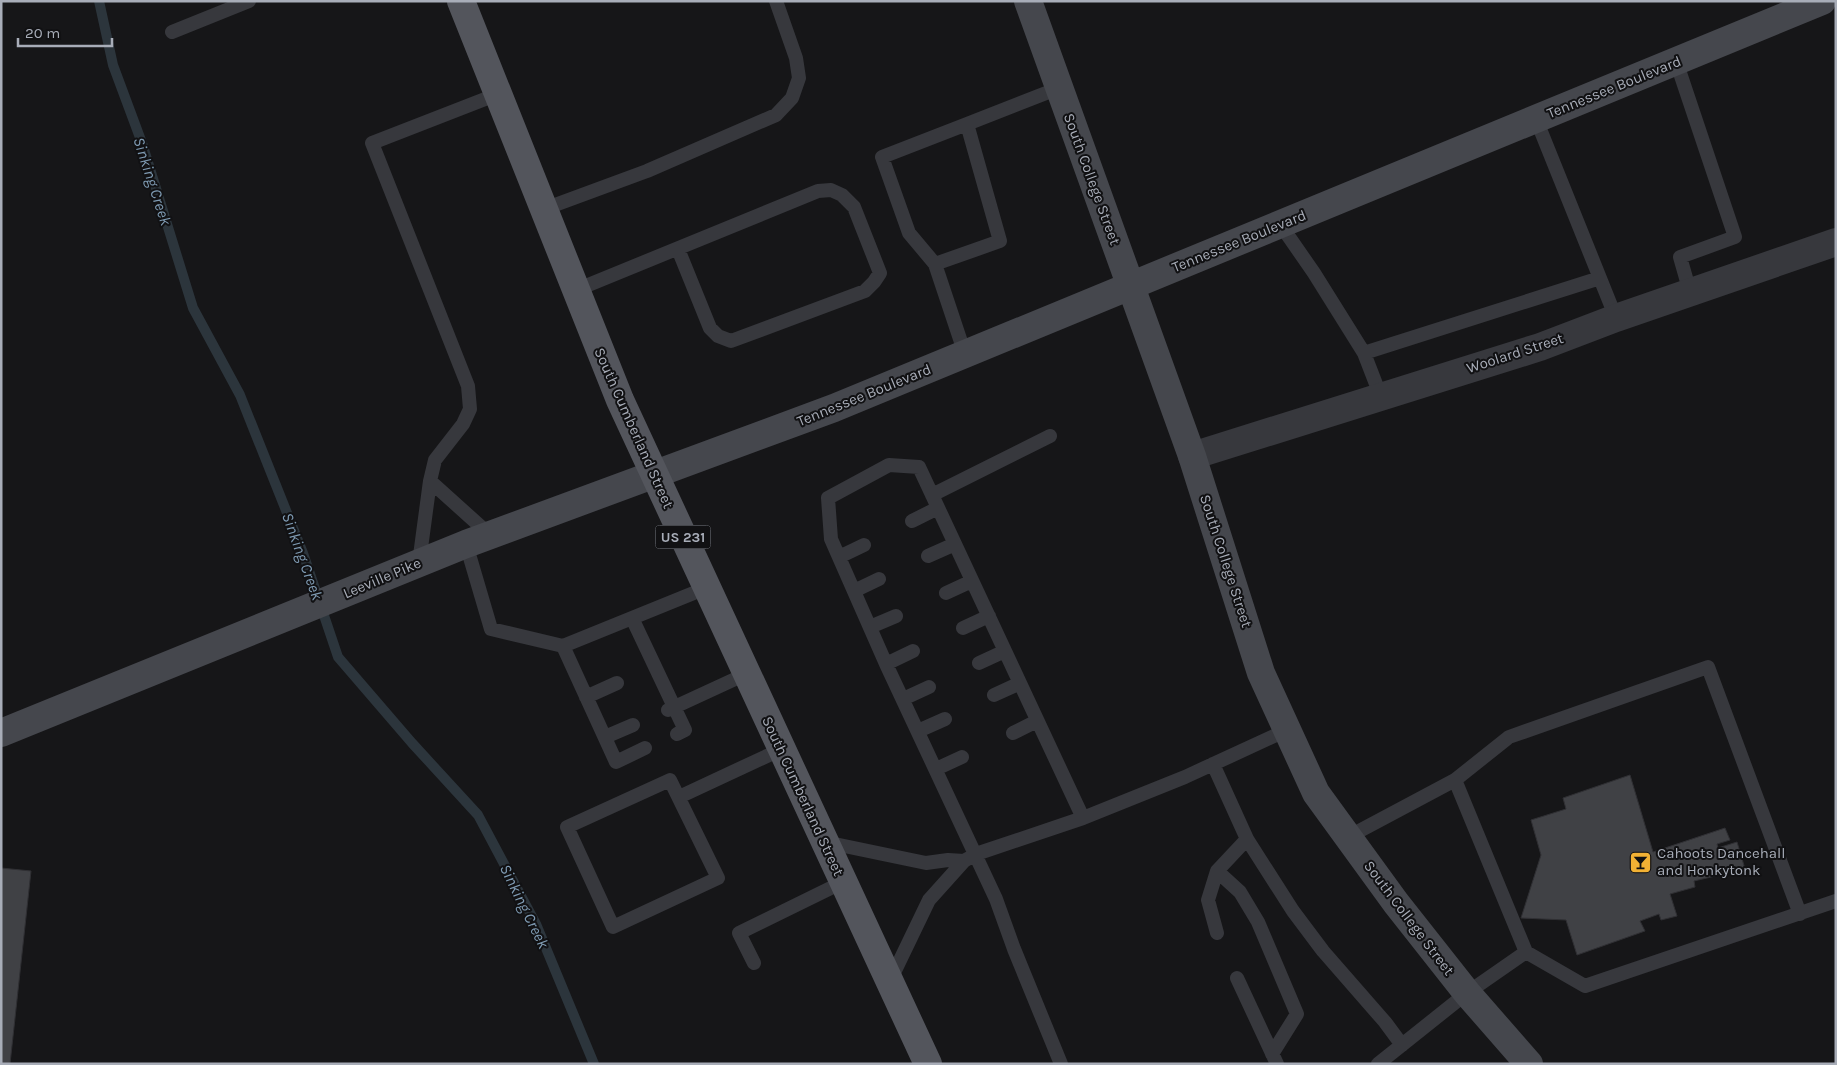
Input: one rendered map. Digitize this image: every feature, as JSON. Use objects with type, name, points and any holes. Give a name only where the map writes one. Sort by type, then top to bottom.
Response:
[{"type":"main road","name":"South Cumberland Street","points":[[461,1],[620,400],[928,1064]]},
{"type":"street","name":"South College Street","points":[[1028,1],[1192,456],[1261,673],[1316,793],[1396,903],[1467,993],[1530,1064]]},
{"type":"street","name":"Tennessee Boulevard","points":[[654,474],[834,408],[1822,1]]},
{"type":"street","name":"Woolard Street","points":[[1192,456],[1540,347],[1616,318],[1836,242]]},
{"type":"street","name":"Leeville Pike","points":[[1,733],[478,539],[654,474]]},
{"type":"lane","points":[[172,32],[249,1]]},
{"type":"lane","points":[[544,209],[647,171],[776,115],[792,98],[799,78],[796,58],[776,1]]},
{"type":"lane","points":[[1676,61],[1735,237],[1680,257],[1690,292]]},
{"type":"lane","points":[[965,354],[935,264],[909,233],[882,157],[1060,88]]},
{"type":"lane","points":[[419,563],[430,480],[435,460],[463,424],[470,409],[468,386],[372,144],[498,94]]},
{"type":"lane","points":[[1536,119],[1616,318]]},
{"type":"lane","points":[[935,264],[1000,241],[967,124]]},
{"type":"lane","points":[[576,290],[818,191],[831,190],[842,195],[854,207],[880,273],[865,291],[731,340],[718,336],[710,328],[678,249]]},
{"type":"lane","points":[[1280,224],[1314,273],[1364,353],[1381,397]]},
{"type":"lane","points":[[1364,353],[1600,278]]},
{"type":"lane","points":[[932,495],[1050,436]]},
{"type":"lane","points":[[1061,1064],[1014,949],[996,899],[970,857],[936,769],[886,664],[831,539],[828,498],[889,465],[920,467],[1083,818]]},
{"type":"lane","points":[[430,480],[478,539],[491,629],[562,646],[706,588]]},
{"type":"lane","points":[[912,521],[938,508]]},
{"type":"lane","points":[[928,556],[955,544]]},
{"type":"lane","points":[[839,557],[864,545]]},
{"type":"lane","points":[[854,591],[879,579]]},
{"type":"lane","points":[[946,593],[972,581]]},
{"type":"lane","points":[[870,628],[896,616]]},
{"type":"lane","points":[[962,628],[989,616]]},
{"type":"lane","points":[[632,618],[671,709],[685,730],[677,734]]},
{"type":"lane","points":[[562,646],[616,762],[645,748]]},
{"type":"lane","points":[[886,664],[913,651]]},
{"type":"lane","points":[[979,663],[1005,651]]},
{"type":"lane","points":[[1348,837],[1455,780],[1509,737],[1708,667],[1800,914]]},
{"type":"lane","points":[[671,709],[746,674]]},
{"type":"lane","points":[[586,697],[617,683]]},
{"type":"lane","points":[[994,695],[1020,683]]},
{"type":"lane","points":[[903,699],[929,687]]},
{"type":"lane","points":[[918,731],[945,719]]},
{"type":"lane","points":[[1013,732],[1037,720]]},
{"type":"lane","points":[[605,738],[634,726]]},
{"type":"lane","points":[[825,842],[926,862],[970,857],[1083,818],[1185,777],[1287,730]]},
{"type":"lane","points":[[679,797],[782,749]]},
{"type":"lane","points":[[936,769],[962,757]]},
{"type":"lane","points":[[1213,764],[1247,838],[1293,911],[1323,952],[1385,1022],[1402,1045]]},
{"type":"lane","points":[[670,780],[679,797],[718,878],[613,927],[567,827],[670,780]]},
{"type":"lane","points":[[1455,780],[1526,952],[1585,986],[1836,901]]},
{"type":"lane","points":[[1217,933],[1208,900],[1217,871],[1247,838]]},
{"type":"lane","points":[[890,982],[929,900],[970,857]]},
{"type":"lane","points":[[1217,871],[1240,892],[1258,922],[1297,1014],[1275,1059]]},
{"type":"lane","points":[[754,963],[739,933],[843,882]]},
{"type":"lane","points":[[1378,1064],[1467,993],[1526,952]]},
{"type":"lane","points":[[1237,978],[1275,1059]]},
{"type":"building","name":"Cahoots Dancehall and Honkytonk","points":[[1630,775],[1653,852],[1725,828],[1730,840],[1717,844],[1718,848],[1737,842],[1745,869],[1694,881],[1695,887],[1670,894],[1677,916],[1661,920],[1659,914],[1640,921],[1645,931],[1577,955],[1566,920],[1521,918],[1541,855],[1531,820],[1566,809],[1563,798]]},
{"type":"building","points":[[1,868],[31,871],[10,1064],[1,1064]]},
{"type":"waterway","name":"Sinking Creek","points":[[99,1],[113,65],[142,143],[193,308],[240,395],[303,553],[338,657],[412,743],[478,815],[536,924],[594,1064]]},
{"type":"place","name":"Cahoots Dancehall and Honkytonk","points":[[1641,862]]}]
